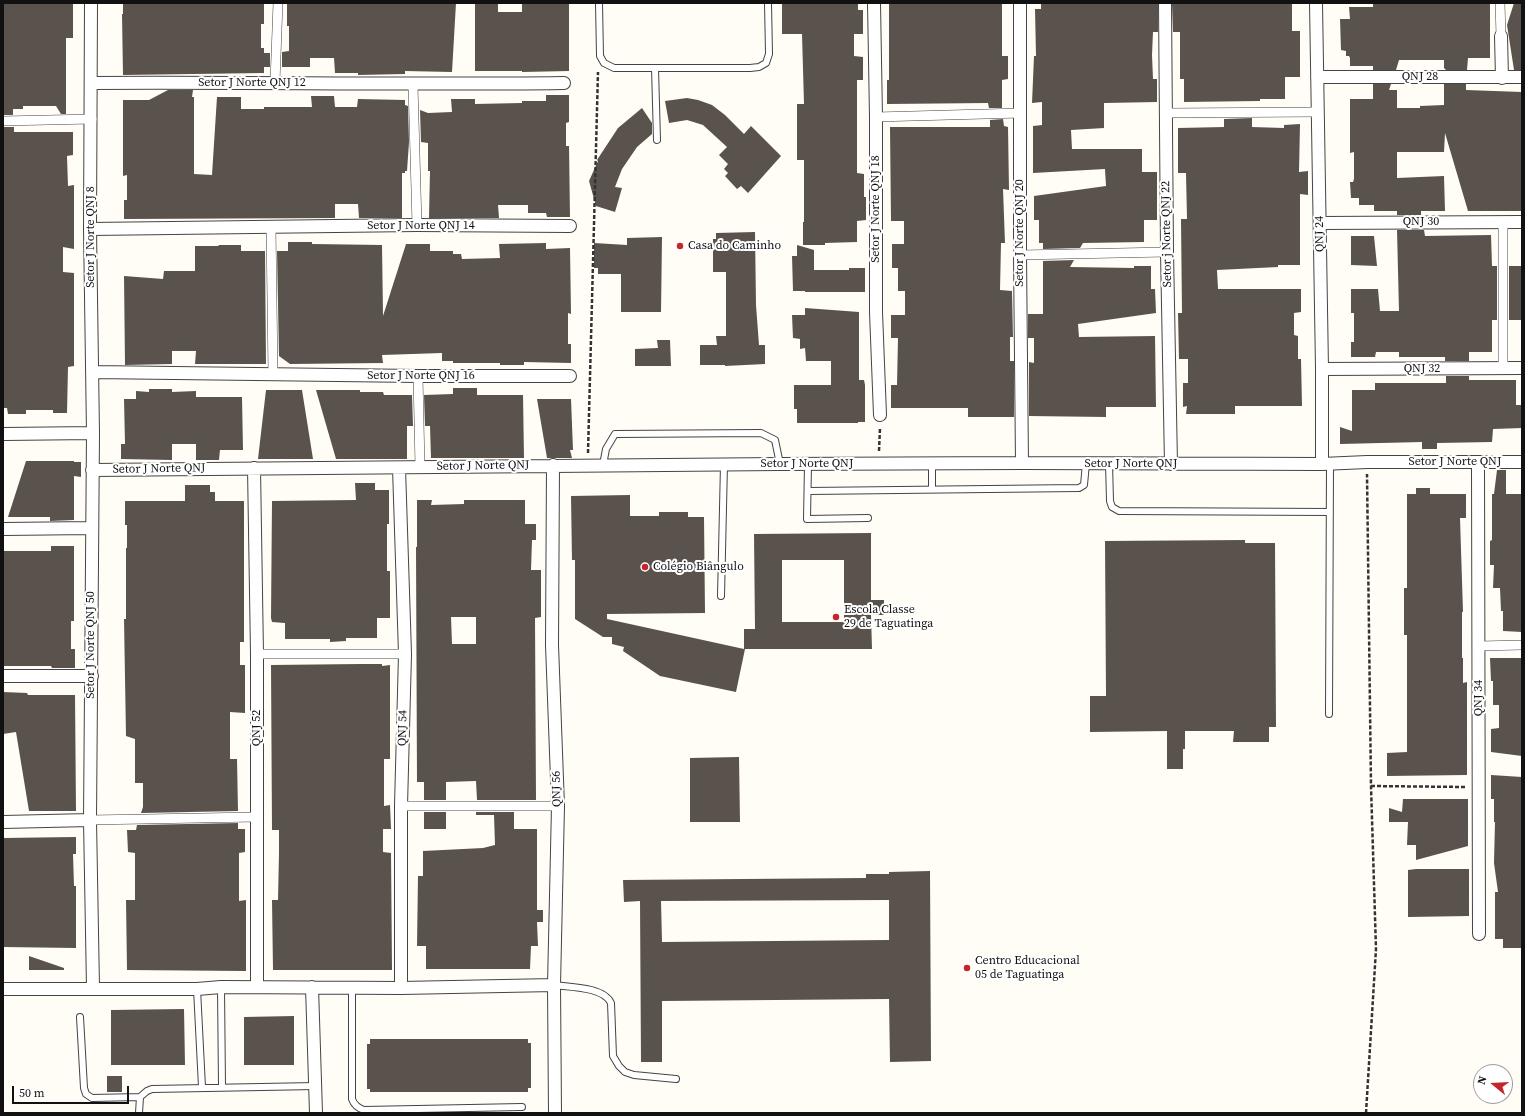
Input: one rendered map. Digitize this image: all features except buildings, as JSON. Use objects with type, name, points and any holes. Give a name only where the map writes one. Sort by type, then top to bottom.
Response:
[{"type":"street","name":"Setor J Norte QNJ 8","points":[[91,3],[92,119],[90,229],[93,372],[92,470]]},
{"type":"street","points":[[275,82],[278,3]]},
{"type":"street","name":"Setor J Norte QNJ 18","points":[[874,3],[876,117],[876,312],[880,415]]},
{"type":"street","name":"Setor J Norte QNJ 20","points":[[1020,3],[1022,463]]},
{"type":"street","name":"Setor j Norte QNJ 22","points":[[1165,3],[1167,252],[1171,464]]},
{"type":"street","name":"QNJ 24","points":[[1316,3],[1322,369],[1326,464]]},
{"type":"street","points":[[1500,3],[1502,78]]},
{"type":"street","name":"QNJ 28","points":[[1317,77],[1522,77]]},
{"type":"street","name":"Setor J Norte QNJ 12","points":[[91,83],[275,82],[413,85],[564,83]]},
{"type":"street","points":[[413,85],[417,225]]},
{"type":"street","points":[[1166,113],[1318,112]]},
{"type":"street","points":[[876,117],[1021,113]]},
{"type":"street","points":[[3,121],[92,119]]},
{"type":"street","points":[[1503,222],[1503,368]]},
{"type":"street","name":"QNJ 30","points":[[1320,223],[1522,222]]},
{"type":"street","name":"Setor J Norte QNJ 14","points":[[90,229],[417,225],[570,226]]},
{"type":"street","points":[[271,227],[272,374]]},
{"type":"street","points":[[1020,255],[1167,252]]},
{"type":"street","name":"QNJ 32","points":[[1322,369],[1522,368]]},
{"type":"street","name":"Setor J Norte QNJ 16","points":[[93,372],[418,376],[570,376]]},
{"type":"street","points":[[418,376],[420,468]]},
{"type":"street","points":[[3,434],[93,433]]},
{"type":"street","name":"Setor J Norte QNJ","points":[[92,470],[724,464],[1326,464],[1367,462],[1522,462]]},
{"type":"street","name":"QNJ 34","points":[[1478,462],[1479,934]]},
{"type":"street","name":"QNJ 56","points":[[553,465],[552,645],[558,806],[554,985],[555,1113]]},
{"type":"street","name":"QNJ 52","points":[[254,468],[257,654],[257,987]]},
{"type":"street","name":"QNJ 54","points":[[399,468],[405,654],[401,806],[401,988]]},
{"type":"street","name":"Setor J Norte QNJ 50","points":[[92,470],[90,820],[92,988]]},
{"type":"street","points":[[3,529],[91,528]]},
{"type":"street","points":[[1479,646],[1522,645]]},
{"type":"street","points":[[257,654],[405,654]]},
{"type":"street","points":[[3,676],[92,676]]},
{"type":"street","points":[[401,806],[558,806]]},
{"type":"street","points":[[3,822],[256,817]]},
{"type":"street","points":[[3,989],[197,989],[221,987],[401,988],[554,985]]},
{"type":"street","points":[[312,987],[316,1113]]},
{"type":"lane","points":[[599,3],[600,56],[604,63],[614,68],[759,67],[766,63],[769,54],[768,3]]},
{"type":"lane","points":[[655,68],[657,140]]},
{"type":"lane","points":[[603,465],[606,449],[615,434],[761,433],[775,440],[780,464]]},
{"type":"lane","points":[[932,463],[932,489]]},
{"type":"lane","points":[[808,491],[1079,488],[1084,485],[1086,463]]},
{"type":"lane","points":[[1109,463],[1110,501],[1112,507],[1119,511],[1330,512]]},
{"type":"lane","points":[[722,596],[724,464]]},
{"type":"lane","points":[[808,464],[808,519],[868,518]]},
{"type":"lane","points":[[1326,464],[1330,512],[1329,714]]},
{"type":"lane","points":[[554,985],[599,992],[609,998],[611,1003],[613,1056],[625,1072],[634,1075],[676,1080]]},
{"type":"lane","points":[[221,987],[222,1087]]},
{"type":"lane","points":[[352,987],[352,1098],[353,1103],[359,1109],[522,1107]]},
{"type":"lane","points":[[197,989],[202,1087]]},
{"type":"lane","points":[[80,1017],[84,1088],[86,1094],[92,1098],[140,1097],[152,1089],[316,1086]]},
{"type":"lane","points":[[139,1113],[140,1097]]},
{"type":"path","points":[[587,465],[598,70]]},
{"type":"path","points":[[879,464],[880,415]]},
{"type":"path","points":[[1366,1113],[1376,949],[1371,786],[1367,462]]},
{"type":"path","points":[[1371,786],[1479,787]]},
{"type":"place","name":"Casa do Caminho","points":[[680,246]]},
{"type":"place","name":"Colégio Biângulo","points":[[645,567]]},
{"type":"place","name":"Escola Classe 29 de Taguatinga","points":[[836,617]]},
{"type":"place","name":"Centro Educacional 05 de Taguatinga","points":[[967,968]]}]
